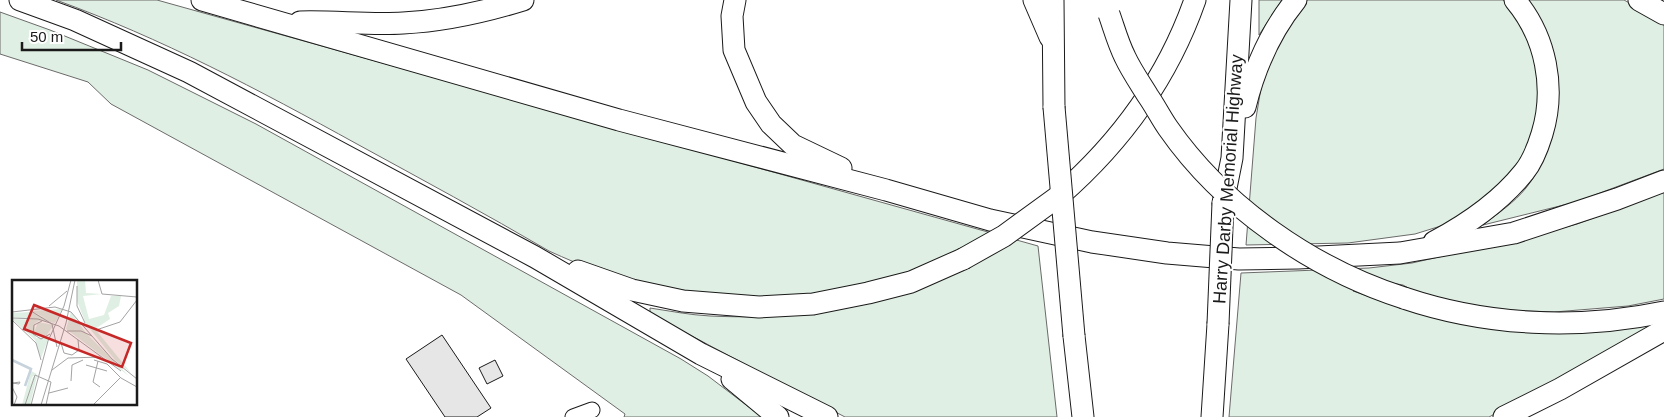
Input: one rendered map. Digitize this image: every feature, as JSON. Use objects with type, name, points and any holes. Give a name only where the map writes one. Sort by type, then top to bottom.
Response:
[{"type":"highway","points":[[20,0],[75,20],[189,72],[535,257],[701,354],[827,417]]},
{"type":"highway","points":[[202,0],[619,120],[1018,226],[1092,242],[1167,253],[1239,259],[1400,253],[1514,233],[1617,199],[1664,181]]},
{"type":"highway","points":[[280,23],[332,21],[371,24],[419,22],[466,16],[523,0]]},
{"type":"highway","points":[[735,0],[732,16],[734,50],[756,102],[771,124],[793,145],[886,190]]},
{"type":"highway","points":[[1034,0],[1053,46]]},
{"type":"highway","points":[[1053,0],[1054,107],[1082,417]]},
{"type":"highway","points":[[535,257],[632,290],[683,301],[759,307],[813,304],[911,282],[963,259],[1004,236],[1059,196],[1087,172],[1133,117],[1175,50],[1195,0]]},
{"type":"highway","name":"Harry Darby Memorial Highway","points":[[1212,417],[1223,203],[1232,158],[1241,0]]},
{"type":"highway","points":[[1232,158],[1251,82],[1261,54],[1275,28],[1296,0]]},
{"type":"highway","points":[[1400,253],[1434,242],[1465,225],[1487,209],[1525,171],[1539,144],[1548,106],[1544,55],[1528,18],[1515,0]]},
{"type":"highway","points":[[1639,0],[1664,14]]},
{"type":"highway","points":[[1107,7],[1125,58],[1168,128],[1188,154],[1220,188],[1259,222],[1286,242],[1343,274],[1404,298],[1470,315],[1541,323],[1577,323],[1664,312]]},
{"type":"highway","points":[[1504,417],[1560,389],[1664,330]]},
{"type":"highway","points":[[701,354],[778,417]]},
{"type":"highway","points":[[1519,417],[1560,389]]},
{"type":"street","points":[[573,417],[592,410]]},
{"type":"green space","points":[[56,0],[157,0],[1038,246],[1057,417],[845,417],[650,314],[650,308],[702,315],[759,317],[808,314],[856,306],[928,284],[977,261],[1003,245],[987,236],[957,254],[931,266],[874,285],[844,291],[783,298],[724,299],[688,295],[640,285],[600,272],[549,251],[429,183],[209,66],[134,31]]},
{"type":"green space","points":[[1259,0],[1282,0],[1259,35]]},
{"type":"green space","points":[[1305,0],[1503,0],[1520,20],[1538,69],[1537,122],[1520,164],[1486,201],[1444,225],[1415,234],[1348,243],[1246,245],[1256,118],[1262,82],[1267,64]]},
{"type":"green space","points":[[1527,0],[1624,0],[1664,22],[1664,169],[1576,202],[1483,225],[1511,203],[1526,188],[1540,167],[1550,143],[1556,119],[1557,69],[1551,44],[1541,21]]},
{"type":"green space","points":[[0,12],[148,70],[256,124],[681,359],[708,376],[762,417],[624,417],[625,414],[461,295],[111,104],[88,82],[0,54]]},
{"type":"green space","points":[[1664,192],[1664,299],[1628,306],[1554,312],[1481,309],[1424,297],[1403,285],[1391,283],[1353,291],[1408,310],[1664,324],[1489,417],[1229,417],[1241,273],[1369,268],[1412,263],[1577,224]]},
{"type":"building","points":[[442,335],[491,408],[477,417],[445,417],[406,359]]},
{"type":"building","points":[[495,360],[503,376],[487,384],[479,368]]}]
